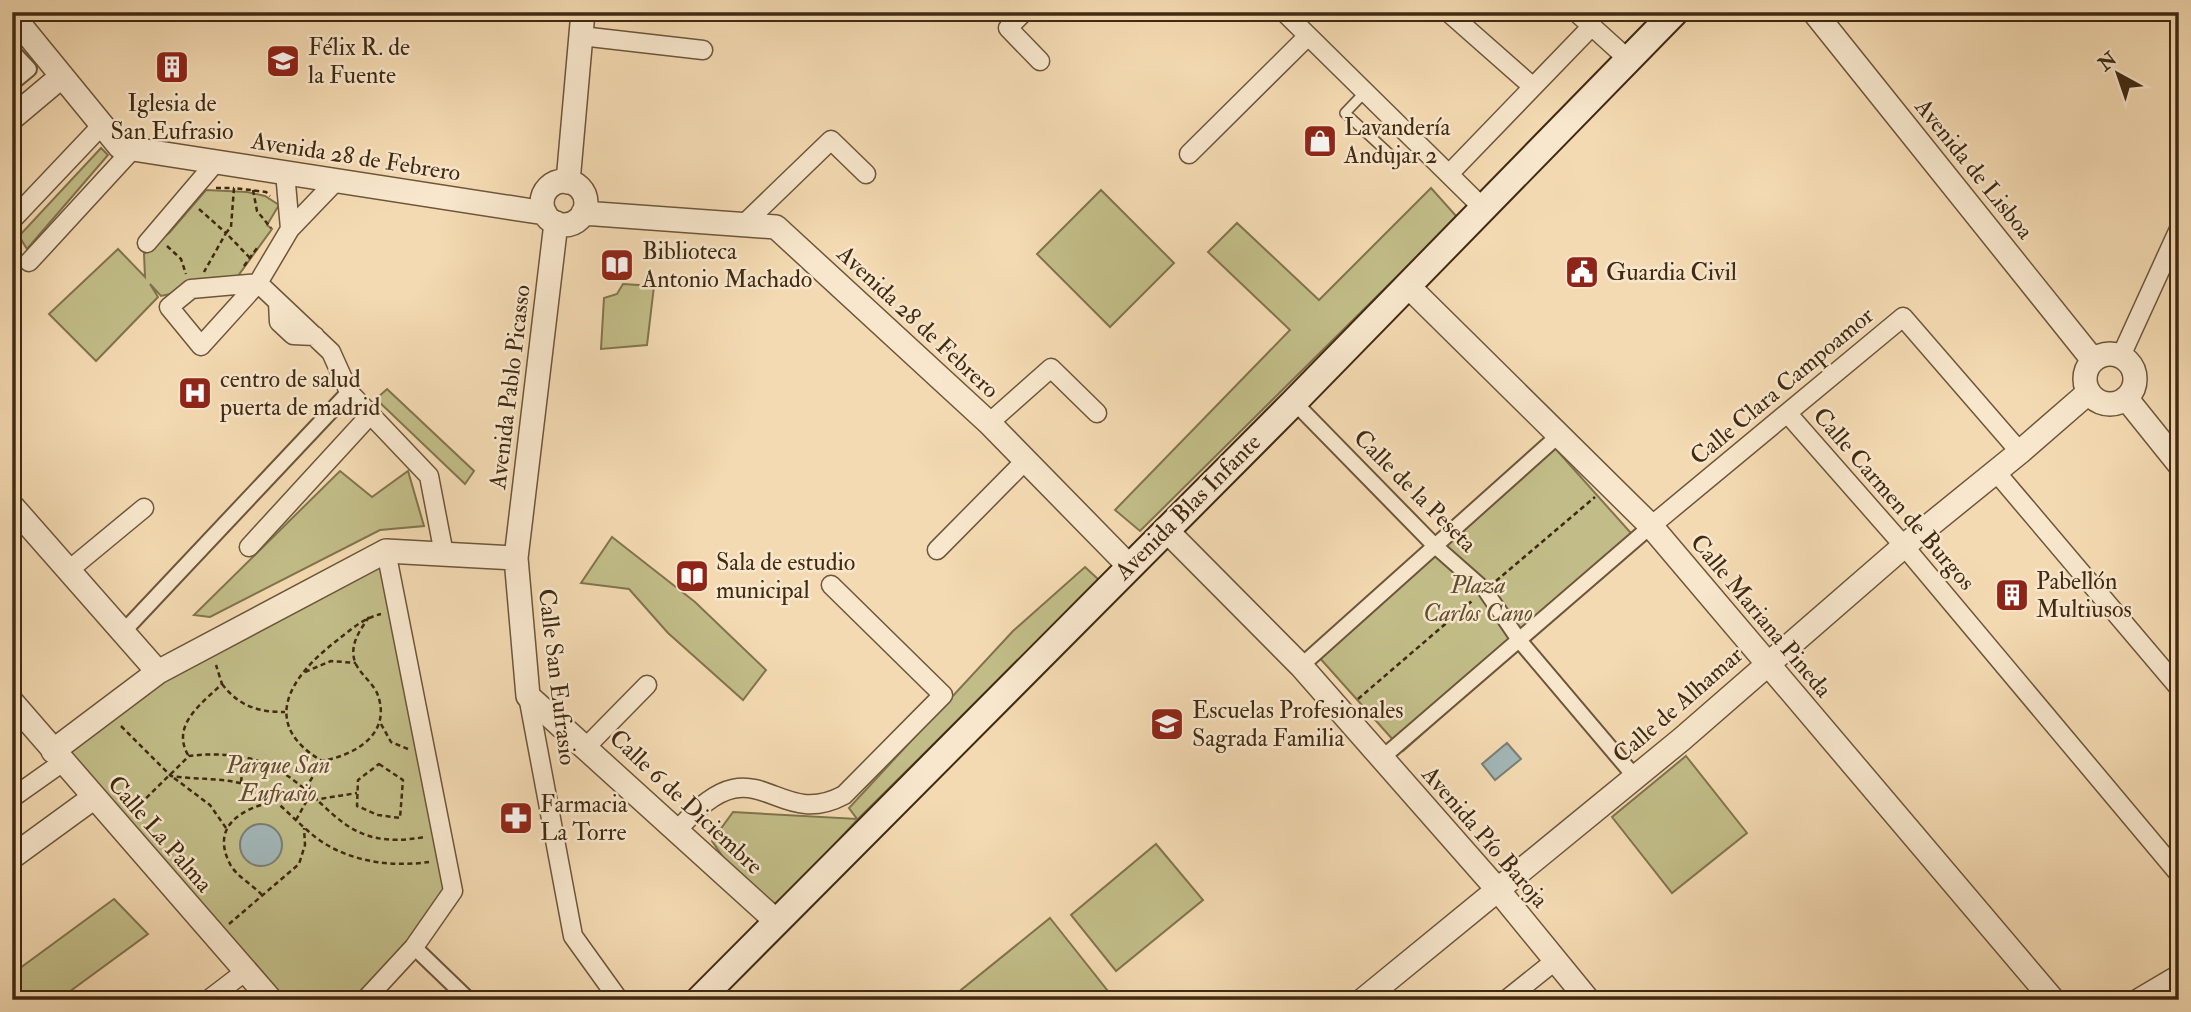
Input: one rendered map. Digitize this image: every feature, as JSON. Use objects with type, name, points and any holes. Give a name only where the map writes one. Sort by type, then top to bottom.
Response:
[{"type":"main road","name":"Avenida Blas Infante","points":[[703,997],[775,920],[1294,402],[1675,12]]},
{"type":"street","points":[[568,182],[583,12]]},
{"type":"street","points":[[1024,12],[1008,28],[1040,61]]},
{"type":"street","points":[[1284,12],[1484,209]]},
{"type":"street","points":[[1448,12],[1533,87]]},
{"type":"street","points":[[1576,12],[1629,61]]},
{"type":"street","name":"Avenida de Lisboa","points":[[1814,12],[2093,360]]},
{"type":"street","name":"Avenida 28 de Febrero","points":[[12,15],[121,147],[337,180],[551,224]]},
{"type":"street","points":[[1449,174],[1592,26]]},
{"type":"street","points":[[581,36],[703,50]]},
{"type":"street","points":[[1189,154],[1308,36]]},
{"type":"street","points":[[12,51],[29,69],[12,83]]},
{"type":"street","points":[[12,118],[62,76]]},
{"type":"street","points":[[12,220],[102,125]]},
{"type":"street","points":[[744,224],[831,140],[866,174]]},
{"type":"street","points":[[29,262],[134,149]]},
{"type":"street","points":[[153,241],[216,162]]},
{"type":"street","points":[[285,172],[283,224],[258,283],[201,346],[169,307],[191,289],[258,283],[331,352],[349,393],[429,476],[444,554]]},
{"type":"street","points":[[283,224],[337,180]]},
{"type":"street","points":[[568,182],[584,193],[583,213],[575,222],[551,224],[545,193],[554,184],[568,182]]},
{"type":"street","name":"Avenida 28 de Febrero","points":[[583,213],[776,226],[989,424],[1128,565]]},
{"type":"street","name":"Avenida Pablo Picasso","points":[[516,558],[551,224]]},
{"type":"street","points":[[2121,356],[2179,229]]},
{"type":"street","name":"Calle Mariana Pineda","points":[[1407,285],[1651,526],[2053,1000]]},
{"type":"street","name":"Calle Clara Campoamor","points":[[1651,526],[1903,317],[2021,452]]},
{"type":"street","points":[[2107,354],[2121,356],[2128,361],[2135,376],[2134,384],[2126,398],[2110,404],[2102,402],[2089,392],[2085,379],[2093,360],[2107,354]]},
{"type":"street","points":[[989,424],[1051,368],[1097,413]]},
{"type":"street","name":"Calle de Alhamar","points":[[1363,1000],[1634,777],[2089,392]]},
{"type":"street","points":[[123,632],[349,393]]},
{"type":"street","points":[[2126,398],[2179,464]]},
{"type":"street","name":"Calle de la Peseta","points":[[1294,402],[1434,544],[1485,590],[1519,640],[1634,777]]},
{"type":"street","name":"Calle Carmen de Burgos","points":[[1788,414],[1904,546],[2179,874]]},
{"type":"street","points":[[249,547],[370,415]]},
{"type":"street","points":[[1301,667],[1434,544],[1559,435]]},
{"type":"street","points":[[937,550],[1024,462]]},
{"type":"street","points":[[1996,472],[2179,688]]},
{"type":"street","points":[[12,506],[158,672]]},
{"type":"street","points":[[69,570],[144,508]]},
{"type":"street","points":[[1382,758],[1651,526]]},
{"type":"street","name":"Avenida Pío Baroja","points":[[1165,529],[1301,667],[1498,890],[1588,1000]]},
{"type":"street","points":[[12,798],[106,711],[158,672],[386,551],[453,891],[414,947],[365,1000]]},
{"type":"street","name":"Calle San Eufrasio","points":[[386,551],[516,558],[528,696],[573,936],[618,1000]]},
{"type":"street","points":[[677,831],[708,798],[723,790],[741,787],[766,790],[794,803],[810,806],[833,801],[845,795],[943,695],[831,585]]},
{"type":"street","points":[[587,746],[647,685]]},
{"type":"street","name":"Calle 6 de Diciembre","points":[[528,696],[587,746],[775,920]]},
{"type":"street","name":"Calle La Palma","points":[[12,702],[271,1000]]},
{"type":"street","points":[[12,857],[93,798]]},
{"type":"street","points":[[414,947],[469,1000]]},
{"type":"street","points":[[1506,1000],[1556,960]]},
{"type":"street","points":[[208,1000],[246,971]]},
{"type":"street","points":[[2140,1000],[2179,977]]},
{"type":"lane","points":[[1365,92],[1345,113],[1396,160]]},
{"type":"path","points":[[206,196],[216,188],[234,188],[266,192],[274,200]]},
{"type":"path","points":[[202,281],[205,267],[231,227],[234,188]]},
{"type":"path","points":[[253,190],[257,211],[266,225],[272,229],[283,224]]},
{"type":"path","points":[[195,204],[250,258]]},
{"type":"path","points":[[153,241],[181,259],[189,282]]},
{"type":"path","points":[[322,761],[298,743],[289,729],[285,712],[291,691],[319,655],[369,617],[397,610]]},
{"type":"path","points":[[296,820],[310,795],[309,783],[322,761],[349,755],[373,735],[381,724],[382,709],[376,692],[355,663],[354,649],[358,634],[369,617]]},
{"type":"path","points":[[206,646],[220,673],[222,684],[234,699],[252,709],[285,712]]},
{"type":"path","points":[[303,673],[331,661],[355,663]]},
{"type":"path","points":[[189,756],[181,742],[182,730],[192,714],[222,684]]},
{"type":"path","points":[[106,711],[171,776],[210,805],[226,828],[225,844],[230,865],[263,895]]},
{"type":"path","points":[[381,724],[391,742],[407,748],[426,750]]},
{"type":"path","points":[[189,756],[244,758],[280,771],[313,800],[365,837],[396,840],[442,834]]},
{"type":"path","points":[[117,825],[189,756]]},
{"type":"path","points":[[240,784],[244,758]]},
{"type":"path","points":[[379,764],[402,780],[400,818],[378,815],[357,806],[357,793],[358,780],[379,764]]},
{"type":"path","points":[[171,776],[240,784],[275,801],[303,828],[332,849],[350,857],[399,862],[447,859]]},
{"type":"path","points":[[313,800],[357,793]]},
{"type":"path","points":[[226,828],[236,817],[255,806],[275,801]]},
{"type":"path","points":[[215,935],[299,864],[305,845],[303,828]]},
{"type":"green space","points":[[101,148],[108,155],[27,249],[19,236]]},
{"type":"green space","points":[[1431,188],[1457,217],[1140,531],[1115,510],[1290,330],[1208,252],[1237,223],[1319,300]]},
{"type":"green space","points":[[206,190],[247,192],[265,196],[279,205],[267,225],[272,229],[235,280],[161,296],[150,284],[158,297],[96,361],[49,314],[118,249],[145,277],[144,254],[170,232]]},
{"type":"green space","points":[[1101,190],[1174,263],[1110,327],[1037,254]]},
{"type":"green space","points":[[623,284],[654,286],[647,345],[601,349],[604,298],[617,294]]},
{"type":"green space","points":[[387,389],[474,471],[465,484],[376,399]]},
{"type":"green space","name":"Plaza Carlos Cano","points":[[1553,446],[1638,541],[1403,751],[1318,656]]},
{"type":"green space","points":[[340,471],[372,497],[408,471],[424,526],[380,530],[210,617],[194,615]]},
{"type":"green space","points":[[612,537],[695,602],[766,670],[743,700],[668,633],[629,589],[581,583]]},
{"type":"green space","name":"Parque San Eufrasio","points":[[386,551],[453,891],[365,1000],[271,1000],[53,751],[158,672]]},
{"type":"green space","points":[[1085,567],[1099,580],[858,819],[774,910],[727,863],[712,841],[733,812],[857,819],[849,808],[1013,631]]},
{"type":"green space","points":[[1686,756],[1747,833],[1672,893],[1612,817]]},
{"type":"green space","points":[[1156,844],[1203,900],[1116,971],[1071,915]]},
{"type":"green space","points":[[114,899],[148,934],[58,1000],[12,1000],[12,974]]},
{"type":"green space","points":[[1050,918],[1115,1000],[969,1000],[961,990]]},
{"type":"shaded area","points":[[1507,743],[1521,759],[1495,780],[1482,764]]},
{"type":"shaded area","points":[[261,824],[276,830],[282,845],[276,860],[261,866],[246,860],[240,845],[246,830]]},
{"type":"place","name":"Félix R. de la Fuente","points":[[283,61]]},
{"type":"place","name":"Iglesia de San Eufrasio","points":[[172,67]]},
{"type":"place","name":"Lavandería Andujar 2","points":[[1320,141]]},
{"type":"place","name":"Biblioteca Antonio Machado","points":[[617,265]]},
{"type":"place","name":"Guardia Civil","points":[[1582,272]]},
{"type":"place","name":"centro de salud puerta de madrid","points":[[195,393]]},
{"type":"place","name":"Sala de estudio municipal","points":[[692,576]]},
{"type":"place","name":"Pabellón Multiusos","points":[[2012,595]]},
{"type":"place","name":"Escuelas Profesionales Sagrada Familia","points":[[1167,724]]},
{"type":"place","name":"Farmacia La Torre","points":[[516,818]]}]
